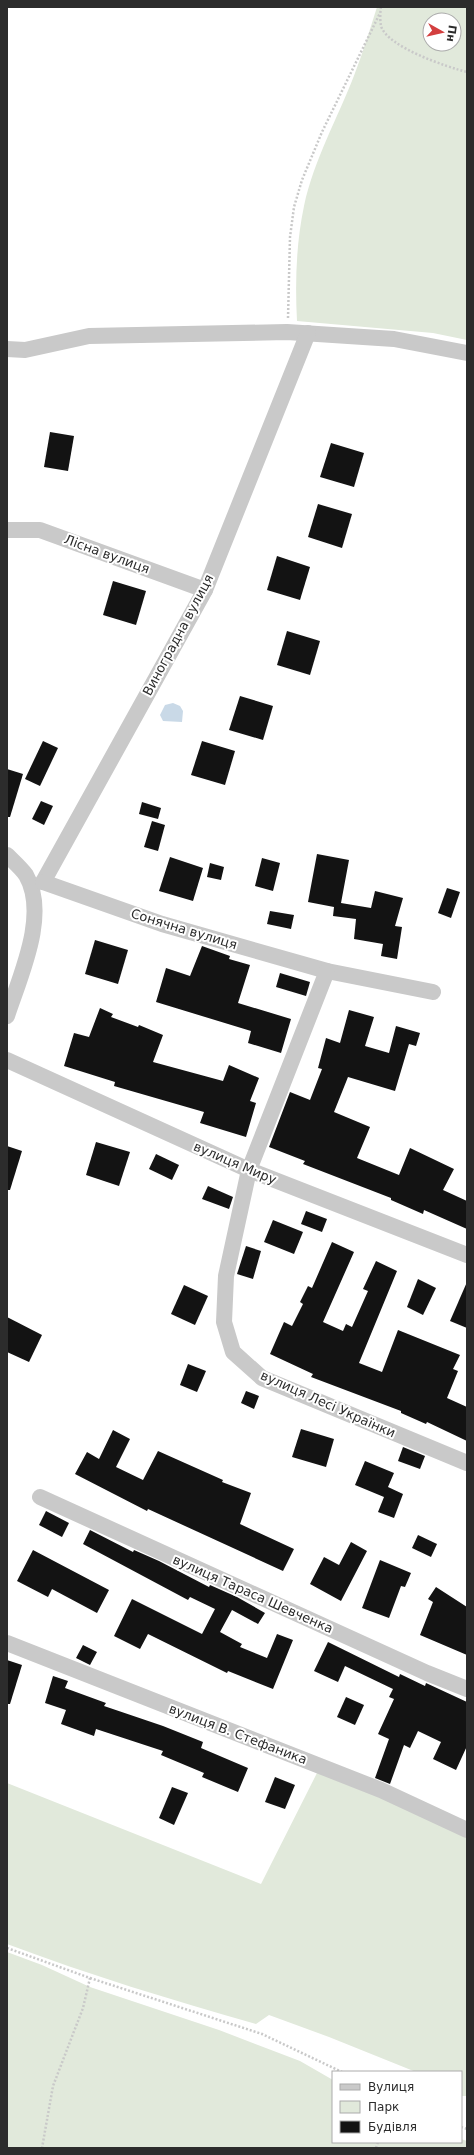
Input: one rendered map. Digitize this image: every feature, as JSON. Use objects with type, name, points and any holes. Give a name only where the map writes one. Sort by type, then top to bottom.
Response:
[{"type":"street","points":[[7,349],[25,350],[89,336],[287,332],[394,339],[467,353]]},
{"type":"street","name":"Виноградна вулиця","points":[[37,883],[204,590],[308,333]]},
{"type":"street","name":"Лісна вулиця","points":[[7,530],[40,530],[204,590]]},
{"type":"street","points":[[7,855],[25,874],[37,883],[35,919],[7,1016]]},
{"type":"street","name":"Сонячна вулиця","points":[[37,883],[162,924],[327,972],[433,992]]},
{"type":"street","points":[[249,1170],[327,972]]},
{"type":"street","name":"вулиця Миру","points":[[7,1060],[249,1170],[467,1255]]},
{"type":"street","name":"вулиця Лесі Українки","points":[[249,1170],[226,1276],[224,1322],[233,1352],[262,1378],[467,1463]]},
{"type":"street","name":"вулиця Тараса Шевченка","points":[[40,1497],[427,1673],[467,1689]]},
{"type":"street","name":"вулиця В. Стефаника","points":[[7,1643],[381,1790],[467,1830]]},
{"type":"path","points":[[381,7],[381,27],[388,36],[409,50],[446,67],[467,72]]},
{"type":"path","points":[[287,332],[290,237],[294,207],[302,180],[322,132],[380,13]]},
{"type":"path","points":[[7,1948],[90,1978],[262,2034],[340,2071]]},
{"type":"path","points":[[42,2148],[53,2086],[83,2008],[90,1978]]},
{"type":"green space","points":[[377,7],[467,7],[467,340],[433,333],[297,321],[296,278],[298,249],[301,220],[308,189],[320,155],[364,49]]},
{"type":"green space","points":[[318,1771],[372,1793],[467,1837],[467,2096],[462,2096],[462,2071],[414,2071],[269,2015],[256,2024],[131,1987],[7,1944],[7,1783],[261,1884]]},
{"type":"green space","points":[[7,1952],[42,1965],[90,1987],[219,2030],[300,2061],[332,2079],[332,2143],[462,2143],[462,2139],[467,2141],[467,2148],[7,2148]]},
{"type":"water","points":[[173,703],[180,706],[183,711],[182,722],[163,721],[160,715],[165,705]]},
{"type":"building","points":[[50,432],[74,436],[68,471],[44,467]]},
{"type":"building","points":[[331,443],[364,453],[354,487],[320,477]]},
{"type":"building","points":[[318,504],[352,514],[342,548],[308,537]]},
{"type":"building","points":[[277,556],[310,567],[300,600],[267,590]]},
{"type":"building","points":[[113,581],[146,591],[136,625],[103,615]]},
{"type":"building","points":[[287,631],[320,641],[310,675],[277,665]]},
{"type":"building","points":[[240,696],[273,706],[263,740],[229,730]]},
{"type":"building","points":[[43,741],[58,748],[40,786],[25,779]]},
{"type":"building","points":[[202,741],[235,751],[225,785],[191,775]]},
{"type":"building","points":[[7,769],[23,774],[10,817],[7,817]]},
{"type":"building","points":[[41,801],[53,806],[44,825],[32,819]]},
{"type":"building","points":[[142,802],[161,808],[158,819],[139,814]]},
{"type":"building","points":[[152,821],[165,825],[158,851],[144,847]]},
{"type":"building","points":[[317,854],[349,860],[341,903],[371,908],[375,891],[403,898],[395,926],[402,927],[397,959],[381,956],[383,944],[354,939],[356,919],[333,916],[334,907],[308,902]]},
{"type":"building","points":[[170,857],[203,868],[193,901],[159,891]]},
{"type":"building","points":[[262,858],[280,863],[273,891],[255,886]]},
{"type":"building","points":[[210,863],[224,867],[221,880],[207,877]]},
{"type":"building","points":[[447,888],[460,892],[451,918],[438,913]]},
{"type":"building","points":[[270,911],[294,915],[291,929],[267,924]]},
{"type":"building","points":[[95,940],[128,950],[118,984],[85,974]]},
{"type":"building","points":[[202,946],[230,956],[229,959],[250,965],[238,1003],[291,1019],[281,1053],[248,1043],[251,1031],[156,1002],[166,968],[190,976]]},
{"type":"building","points":[[280,973],[310,982],[306,996],[276,987]]},
{"type":"building","points":[[100,1008],[113,1014],[111,1017],[138,1027],[139,1025],[163,1035],[153,1062],[223,1081],[229,1065],[259,1078],[250,1101],[256,1103],[246,1137],[200,1123],[204,1112],[114,1086],[115,1082],[64,1066],[74,1033],[89,1037]]},
{"type":"building","points":[[349,1010],[374,1017],[365,1046],[389,1053],[396,1026],[420,1033],[416,1046],[409,1044],[395,1091],[348,1077],[334,1112],[370,1127],[357,1158],[399,1175],[410,1148],[454,1169],[443,1190],[467,1201],[467,1229],[424,1210],[423,1214],[391,1200],[391,1198],[303,1164],[305,1161],[269,1147],[290,1092],[310,1100],[322,1069],[318,1068],[326,1038],[340,1043]]},
{"type":"building","points":[[96,1142],[130,1152],[119,1186],[86,1175]]},
{"type":"building","points":[[7,1146],[22,1151],[10,1190],[7,1190]]},
{"type":"building","points":[[156,1154],[179,1165],[172,1180],[149,1169]]},
{"type":"building","points":[[208,1186],[233,1197],[229,1209],[202,1199]]},
{"type":"building","points":[[306,1211],[327,1219],[322,1232],[301,1224]]},
{"type":"building","points":[[273,1220],[303,1232],[294,1254],[264,1242]]},
{"type":"building","points":[[332,1242],[354,1252],[323,1322],[343,1331],[346,1324],[352,1327],[368,1291],[363,1289],[376,1261],[397,1271],[359,1363],[382,1372],[398,1330],[460,1355],[453,1369],[458,1371],[447,1398],[467,1407],[467,1441],[427,1422],[426,1424],[401,1413],[401,1411],[311,1377],[313,1374],[270,1354],[284,1322],[292,1326],[303,1304],[300,1302],[308,1286],[312,1288]]},
{"type":"building","points":[[246,1246],[261,1251],[253,1279],[237,1274]]},
{"type":"building","points":[[418,1279],[436,1288],[423,1315],[407,1307]]},
{"type":"building","points":[[467,1282],[467,1328],[450,1321]]},
{"type":"building","points":[[184,1285],[208,1296],[195,1325],[171,1314]]},
{"type":"building","points":[[7,1317],[42,1335],[29,1362],[7,1352]]},
{"type":"building","points":[[188,1364],[206,1371],[197,1392],[180,1385]]},
{"type":"building","points":[[246,1391],[259,1396],[254,1409],[241,1403]]},
{"type":"building","points":[[301,1429],[334,1439],[326,1467],[292,1457]]},
{"type":"building","points":[[113,1430],[130,1439],[116,1467],[143,1480],[158,1451],[223,1480],[222,1482],[251,1493],[240,1524],[294,1549],[283,1571],[148,1509],[147,1511],[75,1474],[87,1452],[99,1459]]},
{"type":"building","points":[[403,1447],[425,1456],[420,1469],[398,1461]]},
{"type":"building","points":[[365,1461],[394,1473],[388,1487],[403,1494],[394,1518],[378,1512],[384,1497],[355,1485]]},
{"type":"building","points":[[46,1511],[69,1523],[62,1537],[39,1525]]},
{"type":"building","points":[[90,1530],[133,1552],[134,1550],[159,1561],[209,1587],[210,1585],[237,1597],[265,1613],[258,1624],[232,1610],[220,1632],[242,1644],[240,1647],[267,1658],[277,1634],[293,1640],[273,1689],[228,1671],[227,1673],[148,1634],[140,1649],[114,1636],[132,1599],[202,1634],[215,1609],[190,1597],[188,1600],[83,1544]]},
{"type":"building","points":[[418,1535],[437,1544],[431,1557],[412,1548]]},
{"type":"building","points":[[351,1542],[367,1551],[341,1601],[310,1584],[324,1557],[339,1565]]},
{"type":"building","points":[[33,1550],[109,1590],[97,1613],[52,1589],[48,1597],[17,1581]]},
{"type":"building","points":[[380,1560],[411,1573],[405,1587],[401,1586],[389,1618],[362,1608]]},
{"type":"building","points":[[436,1587],[467,1607],[467,1655],[420,1635],[433,1602],[428,1599]]},
{"type":"building","points":[[328,1642],[399,1677],[400,1674],[425,1686],[426,1683],[467,1702],[467,1746],[456,1770],[433,1759],[441,1742],[418,1731],[410,1748],[404,1745],[390,1784],[375,1778],[389,1739],[378,1734],[394,1699],[389,1697],[393,1689],[345,1666],[338,1682],[314,1671]]},
{"type":"building","points":[[83,1645],[97,1652],[90,1665],[76,1658]]},
{"type":"building","points":[[7,1660],[22,1665],[10,1704],[7,1704]]},
{"type":"building","points":[[53,1676],[68,1681],[65,1688],[106,1703],[104,1706],[163,1726],[203,1742],[201,1748],[248,1768],[238,1792],[202,1777],[204,1773],[161,1755],[163,1751],[96,1729],[94,1736],[61,1724],[66,1710],[45,1703]]},
{"type":"building","points":[[346,1697],[364,1705],[355,1725],[337,1717]]},
{"type":"building","points":[[275,1777],[295,1785],[285,1809],[265,1802]]},
{"type":"building","points":[[172,1787],[188,1793],[174,1825],[159,1818]]}]
